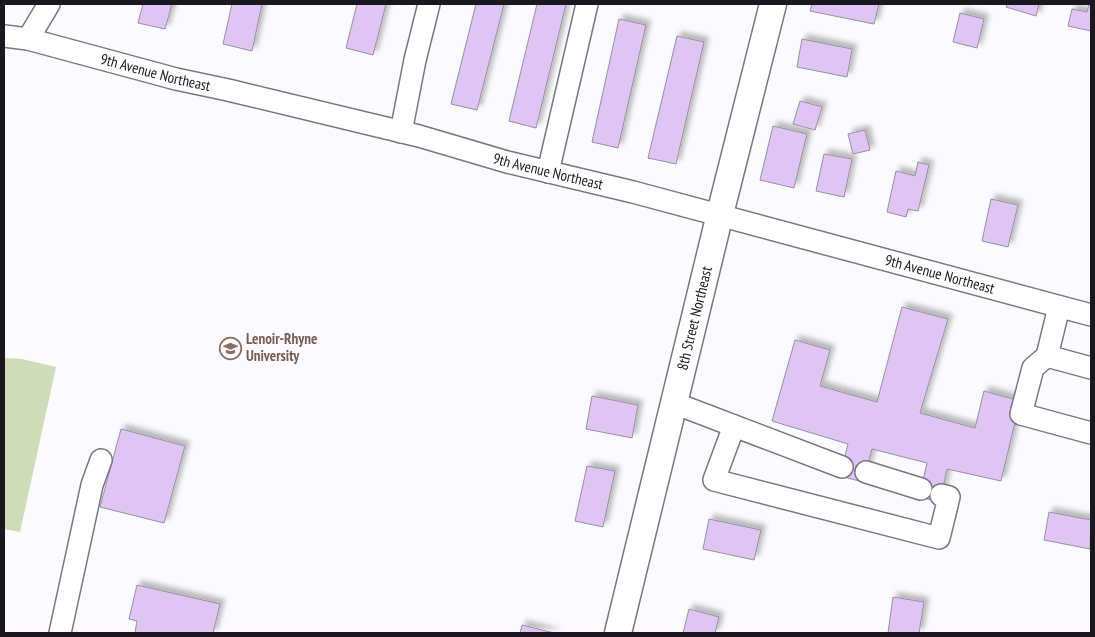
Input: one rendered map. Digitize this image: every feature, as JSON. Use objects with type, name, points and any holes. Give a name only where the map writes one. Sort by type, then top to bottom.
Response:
[{"type":"main road","name":"8th Street Northeast","points":[[618,633],[773,4]]},
{"type":"street","points":[[28,39],[49,4]]},
{"type":"street","points":[[401,132],[429,4]]},
{"type":"street","points":[[548,172],[588,4]]},
{"type":"street","name":"9th Avenue Northeast","points":[[4,36],[28,39],[176,79],[401,132],[548,172],[720,214],[1091,315]]},
{"type":"street","points":[[1059,306],[1047,356],[1033,368],[1021,414],[1091,433]]},
{"type":"street","points":[[1047,356],[1091,368]]},
{"type":"street","points":[[674,403],[842,467]]},
{"type":"street","points":[[734,426],[714,480],[940,538],[949,496],[941,495]]},
{"type":"street","points":[[60,633],[92,485],[101,460]]},
{"type":"street","points":[[866,472],[921,489]]},
{"type":"green space","points":[[4,358],[22,359],[56,367],[20,532],[4,529]]},
{"type":"building","points":[[143,4],[172,4],[165,29],[138,23]]},
{"type":"building","points":[[232,4],[262,4],[252,51],[223,44]]},
{"type":"building","points":[[357,4],[386,4],[373,55],[346,48]]},
{"type":"building","points":[[476,4],[504,4],[477,110],[451,104]]},
{"type":"building","points":[[537,4],[566,4],[536,128],[509,121]]},
{"type":"building","points":[[812,4],[879,4],[874,24],[810,11]]},
{"type":"building","points":[[1007,4],[1039,4],[1036,16],[1006,7]]},
{"type":"building","points":[[1089,4],[1091,4],[1091,31],[1068,26],[1072,9],[1087,12]]},
{"type":"building","points":[[960,13],[984,19],[977,48],[953,42]]},
{"type":"building","points":[[619,19],[646,25],[618,148],[592,142]]},
{"type":"building","points":[[677,36],[704,42],[676,164],[648,158]]},
{"type":"building","points":[[802,39],[852,49],[847,77],[797,67]]},
{"type":"building","points":[[800,101],[822,107],[815,130],[793,124]]},
{"type":"building","points":[[773,126],[807,134],[794,188],[760,180]]},
{"type":"building","points":[[865,130],[870,150],[853,154],[848,134]]},
{"type":"building","points":[[824,154],[852,159],[844,197],[816,191]]},
{"type":"building","points":[[918,162],[929,165],[918,211],[908,209],[906,217],[887,212],[896,171],[915,176]]},
{"type":"building","points":[[991,199],[1018,205],[1008,247],[982,241]]},
{"type":"building","points":[[902,307],[948,319],[920,413],[975,428],[984,391],[1020,401],[1001,481],[947,469],[940,502],[919,497],[927,463],[872,449],[863,482],[840,476],[848,444],[772,421],[795,340],[830,350],[820,386],[877,402]]},
{"type":"building","points":[[592,396],[638,405],[632,438],[586,429]]},
{"type":"building","points":[[121,429],[185,446],[164,523],[100,507]]},
{"type":"building","points":[[587,466],[615,471],[603,527],[575,521]]},
{"type":"building","points":[[1049,512],[1091,520],[1090,549],[1044,540]]},
{"type":"building","points":[[709,519],[761,530],[754,560],[703,549]]},
{"type":"building","points":[[137,585],[220,604],[213,633],[135,633],[137,621],[129,619]]},
{"type":"building","points":[[893,597],[924,602],[919,633],[888,633]]},
{"type":"building","points":[[689,609],[719,617],[715,633],[683,633]]},
{"type":"building","points":[[522,625],[554,633],[520,633]]},
{"type":"place","name":"Lenoir-Rhyne University","points":[[230,348]]}]
